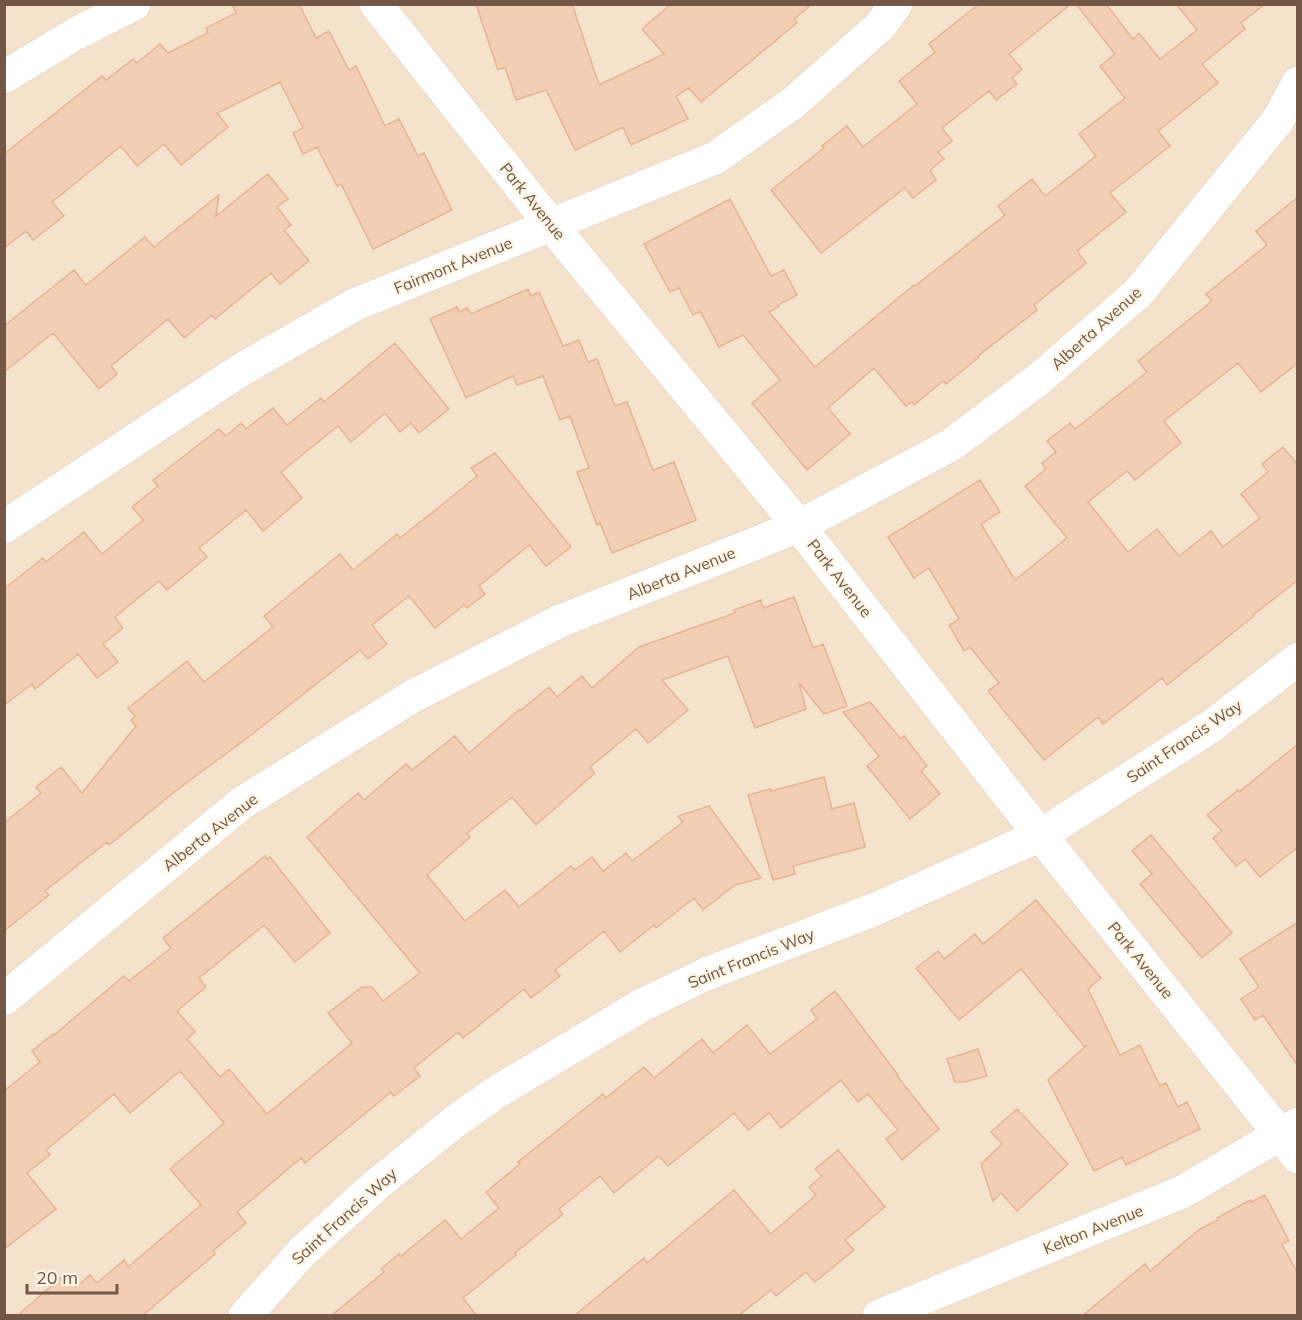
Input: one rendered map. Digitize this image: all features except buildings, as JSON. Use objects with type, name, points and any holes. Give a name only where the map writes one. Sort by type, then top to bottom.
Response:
[{"type":"street","points":[[4,77],[75,34],[134,4]]},
{"type":"street","name":"Park Avenue","points":[[376,4],[551,225],[799,526],[1041,835],[1292,1138]]},
{"type":"street","name":"Fairmont Avenue","points":[[4,527],[239,371],[354,305],[715,158],[793,103],[880,26],[896,4]]},
{"type":"street","name":"Alberta Avenue","points":[[4,999],[242,803],[413,696],[560,621],[799,526],[951,445],[1039,379],[1138,293],[1278,120],[1298,83]]},
{"type":"street","name":"Saint Francis Way","points":[[245,1316],[302,1251],[376,1185],[453,1123],[495,1094],[642,1005],[706,974],[873,910],[1041,835],[1210,728],[1298,659]]},
{"type":"street","name":"Kelton Avenue","points":[[879,1316],[1182,1192],[1292,1138]]},
{"type":"shaded area","points":[[5,5],[1297,5],[1297,1315],[5,1315]]}]
